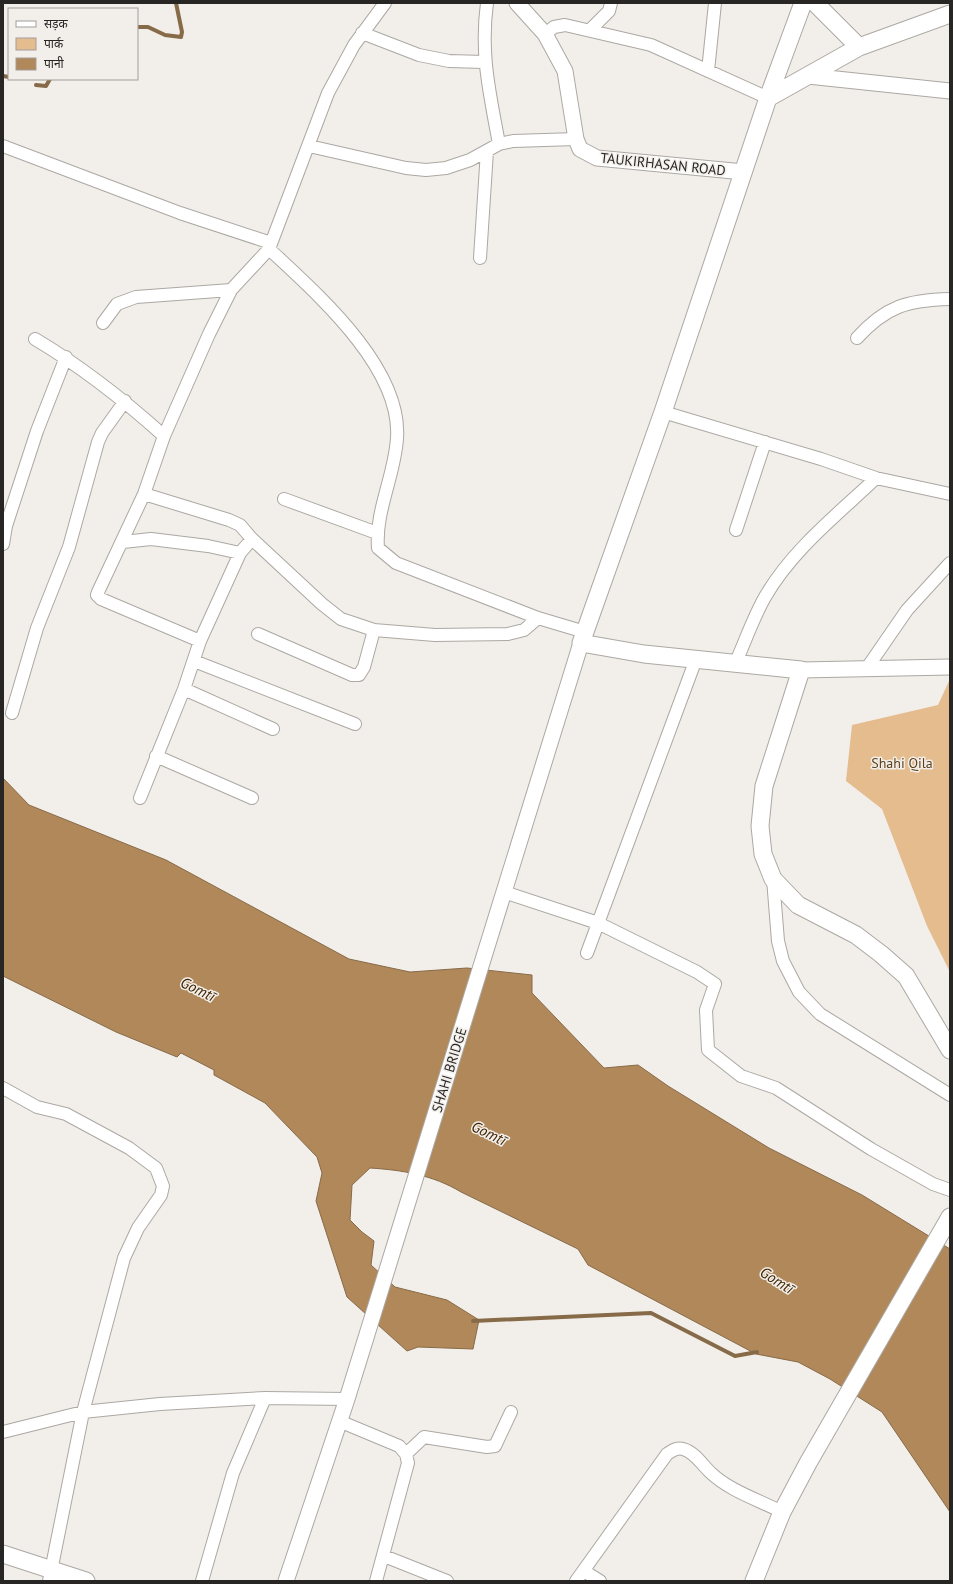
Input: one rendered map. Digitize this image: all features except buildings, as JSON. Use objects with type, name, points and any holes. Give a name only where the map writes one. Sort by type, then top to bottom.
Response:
[{"type":"main road","points":[[803,3],[768,98],[663,412],[583,638],[696,660],[801,670],[764,786],[760,826],[763,854],[774,879],[798,905],[856,936],[881,954],[906,976],[950,1050]]},
{"type":"main road","points":[[815,3],[859,47]]},
{"type":"main road","points":[[768,98],[859,47],[950,14]]},
{"type":"main road","points":[[754,1581],[782,1512],[808,1463],[949,1218]]},
{"type":"main road","points":[[3,1554],[50,1575],[86,1581]]},
{"type":"street","points":[[200,641],[101,599],[97,595],[144,494],[164,436],[209,334],[231,290],[270,246],[328,93],[354,45],[385,3]]},
{"type":"street","points":[[487,3],[484,28],[484,62],[499,144]]},
{"type":"street","points":[[309,146],[406,168],[426,170],[446,168],[470,160],[499,144],[512,141],[576,139],[565,71],[545,34],[517,3]]},
{"type":"street","points":[[590,30],[609,11],[611,3]]},
{"type":"street","points":[[708,71],[715,3]]},
{"type":"street","points":[[545,34],[554,27],[565,25],[651,45],[768,98]]},
{"type":"street","points":[[362,33],[419,55],[449,61],[484,62]]},
{"type":"street","points":[[808,76],[950,92]]},
{"type":"street","name":"TAUKIRHASAN ROAD","points":[[576,139],[580,149],[597,158],[744,172]]},
{"type":"street","points":[[3,146],[270,246],[357,339],[380,372],[394,407],[398,437],[393,466],[377,533],[378,548],[396,563],[538,618],[583,638]]},
{"type":"street","points":[[480,258],[487,151]]},
{"type":"street","points":[[103,322],[117,304],[136,297],[231,290]]},
{"type":"street","points":[[857,338],[872,321],[902,304],[930,299],[950,299]]},
{"type":"street","points":[[35,339],[66,358],[125,401],[164,436]]},
{"type":"street","points":[[3,544],[6,526],[37,431],[66,358]]},
{"type":"street","points":[[12,713],[37,628],[69,547],[98,442],[102,433],[125,401]]},
{"type":"street","points":[[663,412],[822,459],[876,478],[950,494]]},
{"type":"street","points":[[736,530],[765,442]]},
{"type":"street","points":[[735,664],[765,597],[785,567],[820,530],[876,478]]},
{"type":"street","points":[[144,494],[230,520],[240,525],[252,539],[322,604],[341,619],[374,630],[435,635],[508,634],[524,630],[538,618]]},
{"type":"street","points":[[284,499],[377,533]]},
{"type":"street","points":[[122,542],[151,539],[208,546],[240,553]]},
{"type":"street","points":[[140,798],[184,689],[200,641],[240,553],[252,539]]},
{"type":"street","points":[[867,668],[907,610],[950,563]]},
{"type":"street","points":[[258,634],[352,675],[359,675],[364,667],[374,630]]},
{"type":"street","name":"SHAHI BRIDGE","points":[[286,1581],[347,1399],[393,1246],[414,1184],[583,638]]},
{"type":"street","points":[[587,953],[696,660]]},
{"type":"street","points":[[194,661],[355,724]]},
{"type":"street","points":[[801,670],[950,667]]},
{"type":"street","points":[[184,689],[273,728]]},
{"type":"street","points":[[156,756],[252,798]]},
{"type":"street","points":[[774,879],[778,941],[783,961],[799,992],[820,1014],[950,1095]]},
{"type":"street","points":[[504,892],[598,923],[697,972],[715,984],[706,1010],[708,1050],[741,1076],[776,1088],[871,1149],[933,1184],[950,1190]]},
{"type":"street","points":[[3,1088],[38,1107],[66,1114],[129,1148],[156,1168],[163,1186],[161,1195],[138,1228],[124,1258],[83,1412],[50,1575]]},
{"type":"street","points":[[202,1581],[233,1473],[265,1398]]},
{"type":"street","points":[[3,1432],[83,1412],[160,1404],[265,1398],[347,1399]]},
{"type":"street","points":[[406,1454],[424,1437],[487,1447],[495,1446],[511,1412]]},
{"type":"street","points":[[339,1421],[399,1446],[406,1454],[408,1463],[376,1581]]},
{"type":"street","points":[[576,1581],[667,1454],[675,1449],[683,1448],[690,1452],[711,1474],[724,1483],[782,1512]]},
{"type":"street","points":[[384,1556],[448,1581]]},
{"type":"street","points":[[584,1571],[600,1581]]},
{"type":"green space","name":"Shahi Qila","points":[[950,679],[950,972],[927,926],[882,809],[846,781],[852,725],[938,705]]},
{"type":"water","name":"Gomtī","points":[[3,778],[29,805],[166,860],[349,959],[410,972],[467,968],[532,975],[532,993],[604,1068],[638,1065],[668,1086],[769,1148],[862,1195],[950,1249],[950,1512],[882,1412],[830,1379],[798,1362],[756,1354],[588,1265],[578,1249],[450,1186],[417,1174],[370,1168],[352,1185],[350,1220],[374,1241],[371,1265],[395,1287],[447,1300],[479,1320],[473,1349],[418,1347],[407,1351],[347,1297],[316,1201],[322,1173],[317,1157],[265,1103],[214,1075],[214,1070],[181,1053],[177,1057],[116,1032],[3,976]]},
{"type":"waterway","points":[[138,27],[148,27],[165,35],[181,37],[182,32],[176,3]]},
{"type":"waterway","points":[[3,76],[8,77]]},
{"type":"waterway","points":[[36,85],[46,86],[49,80]]},
{"type":"waterway","points":[[473,1321],[651,1313],[735,1356],[757,1352]]}]
